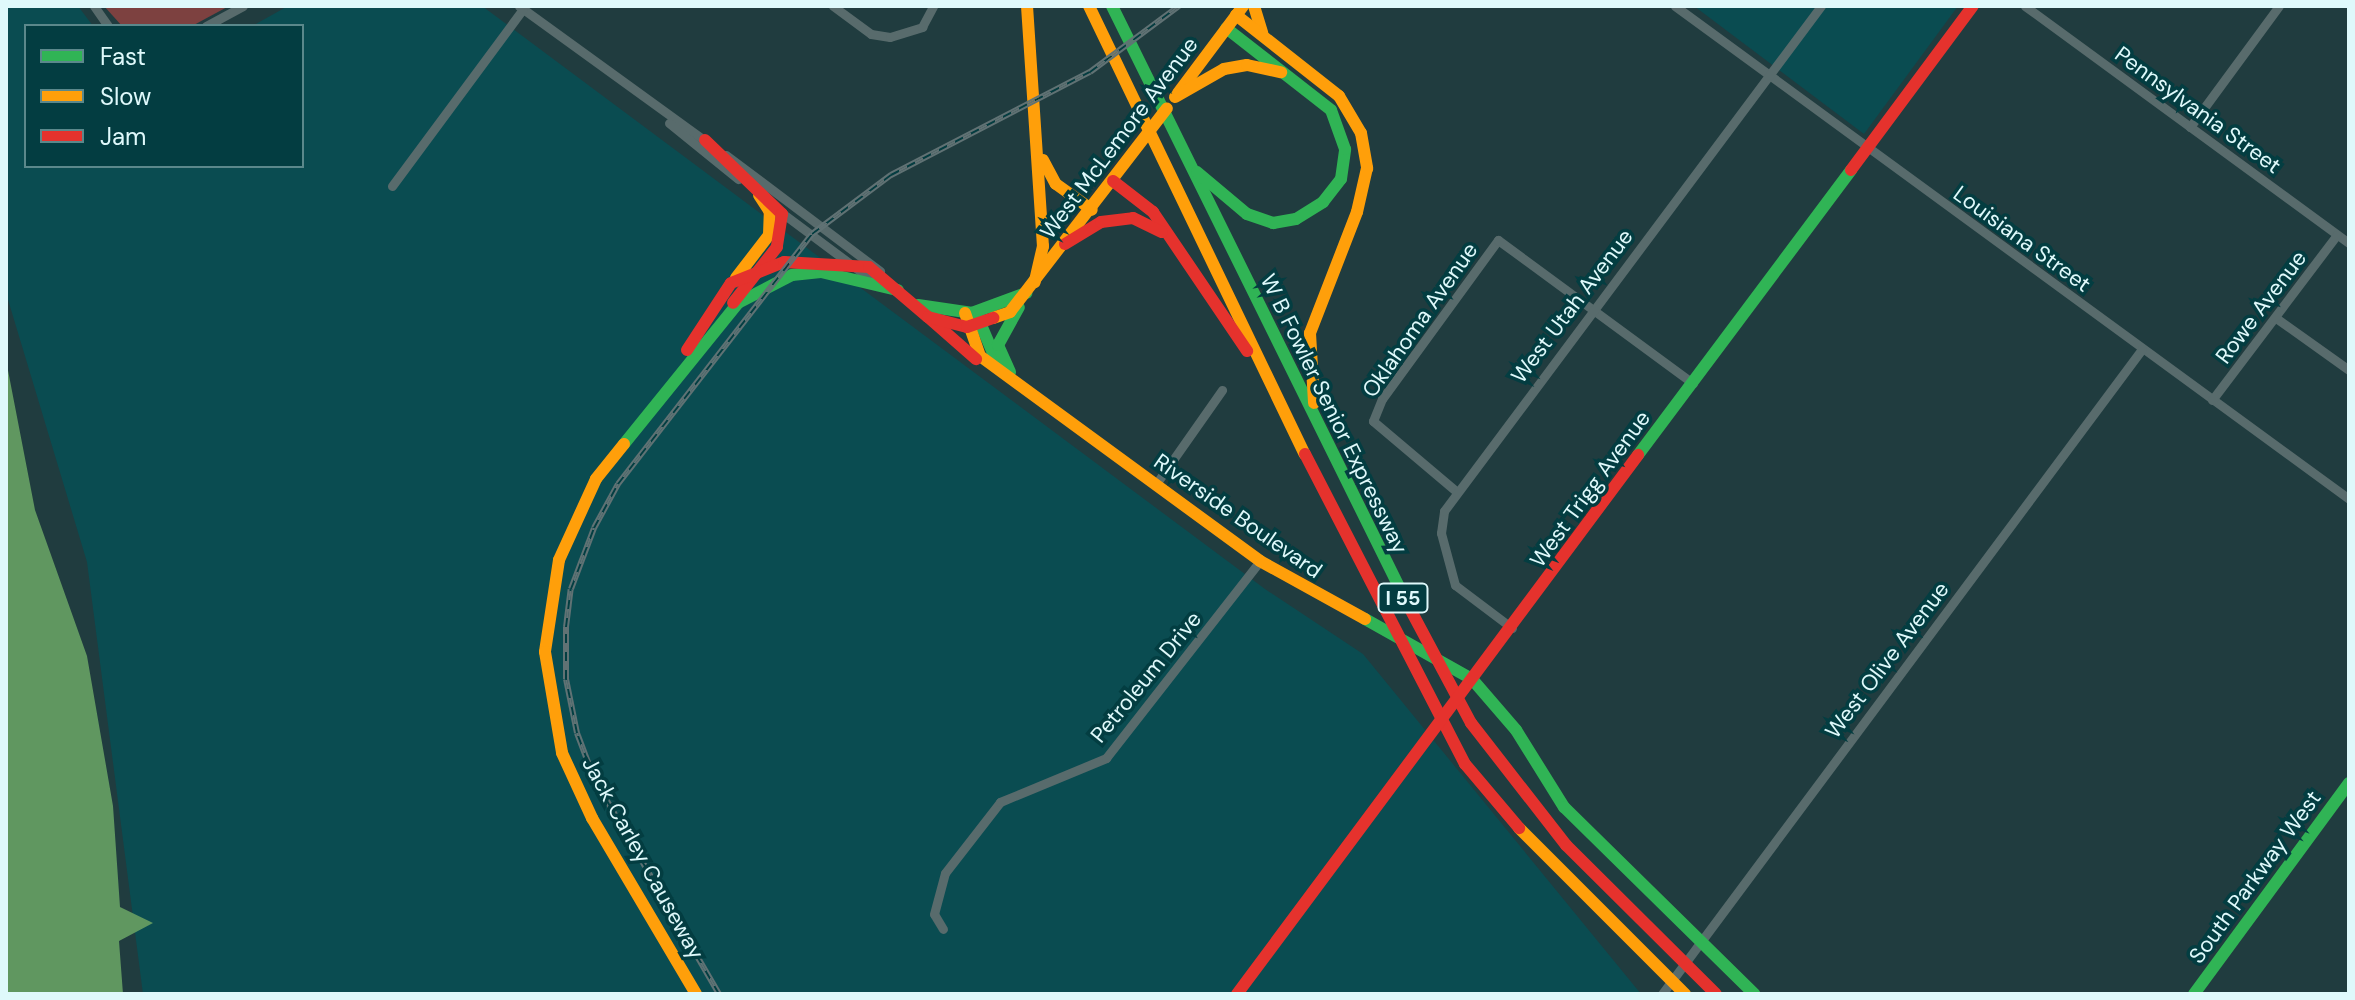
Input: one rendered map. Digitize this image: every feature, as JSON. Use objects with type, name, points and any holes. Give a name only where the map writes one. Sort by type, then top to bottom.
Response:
[{"type":"main road","points":[[1014,378],[998,345],[1028,292],[1043,246],[1040,154],[1027,6]]},
{"type":"main road","name":"W B Fowler Senior Expressway","points":[[1089,6],[1277,396],[1465,764],[1524,834],[1685,994]]},
{"type":"main road","name":"W B Fowler Senior Expressway","points":[[1112,6],[1322,435],[1471,723],[1566,845],[1716,994]]},
{"type":"main road","points":[[1254,6],[1263,35]]},
{"type":"main road","name":"West Trigg Avenue","points":[[1237,994],[1973,6]]},
{"type":"main road","points":[[1240,10],[1263,35],[1339,96],[1361,133],[1367,168],[1310,333],[1308,379],[1322,435]]},
{"type":"main road","name":"West McLemore Avenue","points":[[967,327],[974,316],[1028,292],[1240,10]]},
{"type":"main road","points":[[1188,163],[1229,201],[1273,223],[1296,219],[1323,202],[1341,179],[1345,149],[1331,110],[1297,79],[1226,28]]},
{"type":"main road","points":[[1175,97],[1224,69],[1247,65],[1297,79]]},
{"type":"main road","points":[[705,140],[782,214],[777,247],[724,315]]},
{"type":"main road","points":[[1040,154],[1056,184],[1092,210]]},
{"type":"main road","points":[[1113,181],[1153,212],[1277,396]]},
{"type":"main road","name":"Jack Carley Causeway","points":[[696,994],[592,818],[562,753],[545,652],[559,560],[575,518],[731,283],[769,235],[770,212],[759,195]]},
{"type":"main road","points":[[1065,244],[1101,222],[1133,218],[1174,242]]},
{"type":"main road","points":[[731,283],[784,262],[851,263],[869,267],[918,305],[976,359],[1014,378]]},
{"type":"main road","name":"Jack Carley Causeway","points":[[663,388],[724,315],[792,275],[821,272],[898,290]]},
{"type":"main road","points":[[918,305],[974,316]]},
{"type":"main road","name":"Riverside Boulevard","points":[[974,316],[1000,367]]},
{"type":"main road","points":[[928,317],[967,327]]},
{"type":"main road","name":"Riverside Boulevard","points":[[967,327],[980,356],[1000,367],[1260,561],[1449,662],[1472,679],[1516,730],[1564,807],[1696,946],[1754,994]]},
{"type":"main road","name":"South Parkway West","points":[[2194,994],[2349,783]]},
{"type":"street","points":[[94,6],[107,24]]},
{"type":"street","points":[[210,24],[243,6]]},
{"type":"street","points":[[833,6],[871,34],[908,35],[922,27],[933,6]]},
{"type":"street","name":"Louisiana Street","points":[[1675,6],[2349,499]]},
{"type":"street","name":"West Utah Avenue","points":[[1512,628],[1464,594],[1449,572],[1441,519],[1457,492],[1590,309],[1821,6]]},
{"type":"street","name":"Pennsylvania Street","points":[[2025,6],[2349,243]]},
{"type":"street","points":[[2190,127],[2279,6]]},
{"type":"street","points":[[392,186],[521,8],[639,97],[782,214],[876,283]]},
{"type":"street","points":[[639,97],[795,201],[898,290]]},
{"type":"street","name":"Rowe Avenue","points":[[2212,400],[2337,235]]},
{"type":"street","name":"Oklahoma Avenue","points":[[1457,492],[1373,421],[1382,399],[1498,240],[1590,309]]},
{"type":"street","points":[[1590,309],[1693,383]]},
{"type":"street","points":[[2276,318],[2349,370]]},
{"type":"street","name":"West Olive Avenue","points":[[1662,994],[2142,349]]},
{"type":"street","points":[[1156,484],[1222,390]]},
{"type":"street","name":"Petroleum Drive","points":[[943,929],[934,914],[945,873],[1000,802],[1106,758],[1260,561]]},
{"type":"shaded area","points":[[6,6],[78,6],[92,24],[24,24],[24,168],[304,168],[304,24],[256,24],[288,6],[482,6],[1265,589],[1363,654],[1641,994],[143,994],[87,562],[6,293]]},
{"type":"shaded area","points":[[104,6],[229,6],[196,24],[120,24]]},
{"type":"shaded area","points":[[1694,6],[1958,6],[1864,134]]},
{"type":"shaded area","points":[[6,360],[35,510],[87,656],[113,806],[120,907],[153,923],[119,941],[123,994],[6,994]]},
{"type":"railway","points":[[719,994],[594,778],[577,733],[566,679],[566,627],[571,589],[594,528],[618,484],[812,234],[891,175],[1090,72],[1179,6]]},
{"type":"traffic: fast","points":[[1112,6],[1408,605]]},
{"type":"traffic: fast","points":[[1197,172],[1247,214],[1273,223],[1296,219],[1323,202],[1341,179],[1345,149],[1331,110],[1226,28]]},
{"type":"traffic: fast","points":[[1638,455],[1851,170]]},
{"type":"traffic: fast","points":[[624,444],[738,303],[792,275],[821,272],[898,290]]},
{"type":"traffic: fast","points":[[918,305],[972,313],[1026,293]]},
{"type":"traffic: fast","points":[[1010,372],[998,345],[1019,307]]},
{"type":"traffic: fast","points":[[979,320],[998,365]]},
{"type":"traffic: fast","points":[[1365,619],[1472,679],[1516,730],[1564,807],[1754,994]]},
{"type":"traffic: fast","points":[[2194,994],[2349,783]]},
{"type":"traffic: slow","points":[[1027,6],[1043,246],[1035,282]]},
{"type":"traffic: slow","points":[[1089,6],[1305,454]]},
{"type":"traffic: slow","points":[[1178,93],[1243,6]]},
{"type":"traffic: slow","points":[[1254,6],[1262,33]]},
{"type":"traffic: slow","points":[[1236,15],[1339,96],[1361,133],[1367,168],[1357,212],[1310,333],[1314,403]]},
{"type":"traffic: slow","points":[[1175,97],[1224,69],[1247,65],[1281,72]]},
{"type":"traffic: slow","points":[[993,318],[1010,312],[1167,108]]},
{"type":"traffic: slow","points":[[1043,160],[1056,184],[1092,210]]},
{"type":"traffic: slow","points":[[736,278],[769,235],[770,212],[759,195]]},
{"type":"traffic: slow","points":[[965,313],[980,356],[1260,561],[1365,619]]},
{"type":"traffic: slow","points":[[624,444],[596,479],[559,560],[545,652],[562,753],[592,818],[696,994]]},
{"type":"traffic: slow","points":[[1519,828],[1685,994]]},
{"type":"traffic: jam","points":[[1851,170],[1973,6]]},
{"type":"traffic: jam","points":[[705,140],[782,214],[777,247],[733,303]]},
{"type":"traffic: jam","points":[[1113,181],[1153,212],[1247,351]]},
{"type":"traffic: jam","points":[[1065,244],[1101,222],[1133,218],[1162,232]]},
{"type":"traffic: jam","points":[[687,350],[731,283],[784,262],[869,267],[928,317],[967,327],[993,318]]},
{"type":"traffic: jam","points":[[928,317],[976,359]]},
{"type":"traffic: jam","points":[[1305,454],[1465,764],[1519,828]]},
{"type":"traffic: jam","points":[[1237,994],[1638,455]]},
{"type":"traffic: jam","points":[[1408,605],[1471,723],[1566,845],[1716,994]]}]
